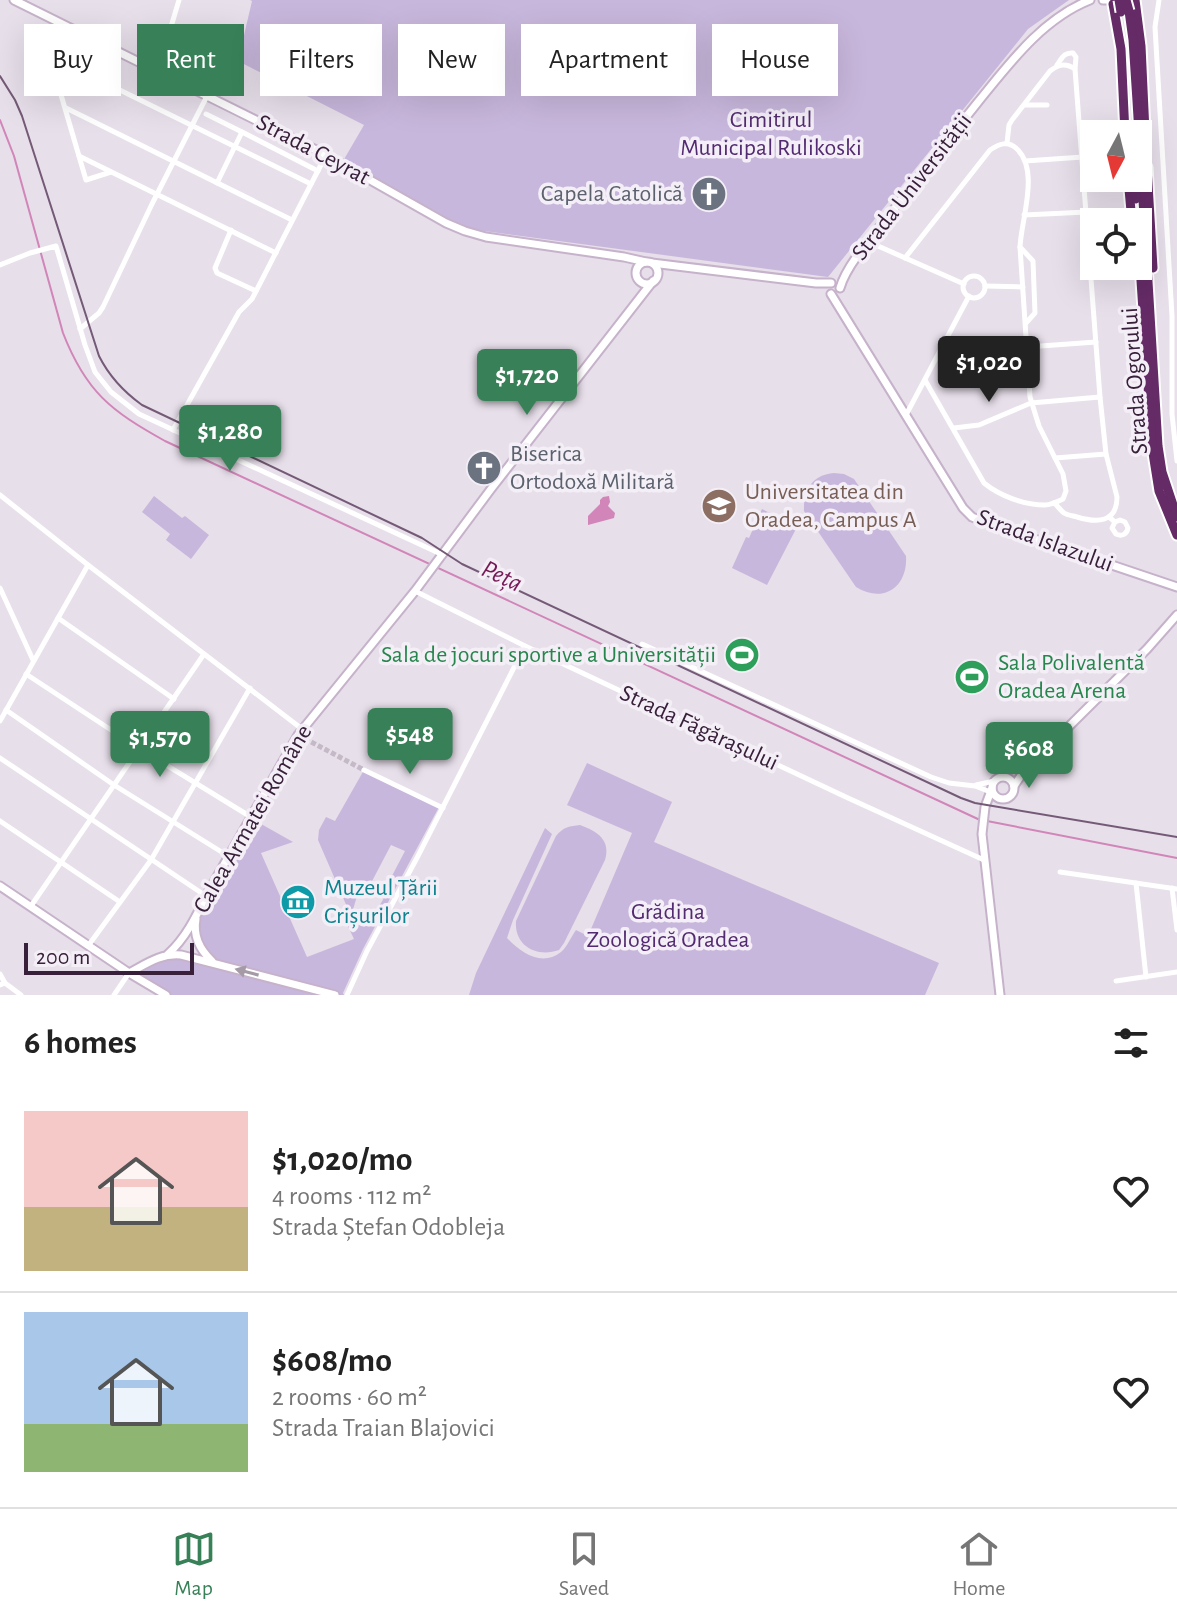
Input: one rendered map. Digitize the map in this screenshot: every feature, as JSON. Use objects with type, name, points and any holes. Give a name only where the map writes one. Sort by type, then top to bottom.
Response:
[{"type":"highway","name":"Strada Ogorului","points":[[1131,0],[1125,12],[1131,120]]},
{"type":"highway","points":[[1131,0],[1141,46],[1152,224],[1154,303],[1147,331]]},
{"type":"highway","name":"Strada Ogorului","points":[[1110,1],[1125,12],[1135,71],[1149,424],[1159,491],[1177,535]]},
{"type":"highway","points":[[1110,1],[1121,49],[1124,120]]},
{"type":"highway","points":[[1136,280],[1140,316],[1147,331]]},
{"type":"highway","name":"Strada Ogorului","points":[[1142,280],[1158,446],[1162,472],[1177,517]]},
{"type":"main road","name":"Strada Ceyrat","points":[[14,0],[137,61]]},
{"type":"main road","name":"Strada Universității","points":[[834,290],[937,152],[1025,43],[1078,0]]},
{"type":"main road","name":"Strada Universității","points":[[1012,61],[1059,17],[1090,0]]},
{"type":"main road","points":[[1110,1],[1123,4],[1131,0]]},
{"type":"main road","name":"Strada Ceyrat","points":[[209,96],[465,231],[486,237],[649,262]]},
{"type":"main road","points":[[624,257],[646,283],[680,265]]},
{"type":"main road","points":[[441,557],[655,278],[657,269],[649,262]]},
{"type":"main road","points":[[641,297],[640,264],[649,262],[816,283],[834,290]]},
{"type":"main road","name":"Strada Islazului","points":[[834,290],[905,417],[963,508],[972,517],[1177,587]]},
{"type":"main road","name":"Calea Armatei Române","points":[[168,954],[197,914],[302,729],[441,557]]},
{"type":"main road","points":[[994,790],[1006,798],[1011,795],[1024,771],[1177,615]]},
{"type":"main road","points":[[1000,995],[982,834],[985,811],[999,777],[1024,771]]},
{"type":"main road","points":[[1004,777],[1011,780],[1014,786]]},
{"type":"main road","points":[[0,889],[166,995]]},
{"type":"main road","points":[[197,914],[196,937],[204,954],[214,963]]},
{"type":"main road","points":[[114,962],[132,964],[168,954],[181,955],[335,995]]},
{"type":"main road","points":[[129,973],[158,957]]},
{"type":"street","points":[[172,24],[179,0]]},
{"type":"street","points":[[1159,0],[1155,27],[1172,316],[1172,414],[1177,461]]},
{"type":"street","points":[[1007,143],[1009,125],[1063,55],[1068,53],[1076,57],[1080,124]]},
{"type":"street","points":[[1057,66],[1075,69]]},
{"type":"street","points":[[121,90],[311,184]]},
{"type":"street","points":[[61,96],[86,180],[111,172]]},
{"type":"street","points":[[80,329],[95,318],[103,307],[206,96]]},
{"type":"street","points":[[1024,105],[1047,105]]},
{"type":"street","points":[[65,108],[292,220]]},
{"type":"street","points":[[206,114],[318,171]]},
{"type":"street","points":[[217,183],[242,132]]},
{"type":"street","points":[[905,258],[990,150],[1007,143],[1021,152],[1028,190],[1020,247],[1031,403],[1063,474],[1066,491],[1063,499],[1047,506],[1036,504],[1011,498],[984,483],[925,380]]},
{"type":"street","points":[[78,155],[276,253]]},
{"type":"street","points":[[173,430],[239,312],[252,299],[326,155]]},
{"type":"street","points":[[1025,161],[1080,157]]},
{"type":"street","points":[[1024,215],[1080,212]]},
{"type":"street","points":[[231,230],[214,265],[217,273],[256,291]]},
{"type":"street","points":[[869,242],[964,284]]},
{"type":"street","points":[[0,265],[54,246],[95,372],[102,383],[139,414],[441,557]]},
{"type":"street","points":[[1020,247],[1033,261],[1035,313],[1025,324]]},
{"type":"street","points":[[974,276],[981,279],[985,286],[978,297],[969,296],[964,291],[967,279],[974,276]]},
{"type":"street","points":[[1054,503],[1065,514],[1094,522],[1109,517],[1117,504],[1106,454],[1092,280]]},
{"type":"street","points":[[985,286],[1023,287]]},
{"type":"street","points":[[905,417],[969,296]]},
{"type":"street","points":[[1027,347],[1096,342]]},
{"type":"street","points":[[954,428],[979,425],[1031,403],[1100,397]]},
{"type":"street","points":[[1055,458],[1106,454]]},
{"type":"street","points":[[0,495],[302,729]]},
{"type":"street","points":[[1109,517],[1115,522]]},
{"type":"street","points":[[0,721],[88,565]]},
{"type":"street","points":[[0,588],[33,661]]},
{"type":"street","name":"Strada Făgărașului","points":[[415,591],[525,646],[984,860]]},
{"type":"street","points":[[58,618],[174,699]]},
{"type":"street","points":[[642,644],[931,777],[994,790]]},
{"type":"street","points":[[347,995],[525,646]]},
{"type":"street","points":[[31,906],[204,654]]},
{"type":"street","points":[[26,674],[251,817]]},
{"type":"street","points":[[88,946],[151,860],[250,688]]},
{"type":"street","points":[[6,710],[114,785],[228,856]]},
{"type":"street","points":[[0,758],[206,896]]},
{"type":"street","points":[[364,770],[443,808]]},
{"type":"street","points":[[975,786],[994,790]]},
{"type":"street","points":[[0,821],[120,902]]},
{"type":"street","points":[[1060,872],[1174,889],[1177,930]]},
{"type":"street","points":[[1136,883],[1146,977]]},
{"type":"street","points":[[1116,981],[1177,972]]},
{"type":"street","points":[[114,995],[129,973]]},
{"type":"street","points":[[0,974],[3,984],[21,995]]},
{"type":"green space","name":"Cimitirul Municipal Rulikoski","points":[[1069,0],[1028,29],[828,277],[462,228],[343,161],[364,125],[307,96],[382,96],[382,24],[260,24],[260,72],[244,64],[244,35],[252,1]]},
{"type":"green space","points":[[826,474],[854,479],[906,556],[903,576],[892,590],[875,594],[856,587],[804,511],[810,485]]},
{"type":"green space","points":[[154,496],[209,535],[191,559],[166,540],[170,534],[142,512]]},
{"type":"green space","points":[[762,509],[797,527],[767,585],[732,568]]},
{"type":"green space","name":"Grădina Zoologică Oradea","points":[[587,763],[672,802],[654,842],[939,963],[925,995],[469,995],[476,973],[545,828],[552,834],[507,938],[525,953],[547,958],[561,952],[576,930],[588,936],[632,833],[567,805]]},
{"type":"green space","points":[[364,770],[439,807],[363,949],[344,995],[166,995],[129,973],[168,954],[212,962],[200,950],[198,925],[201,913],[254,820],[293,842],[261,853],[307,957],[354,939],[345,920],[360,920],[375,912],[405,851],[391,845],[370,885],[364,882],[351,916],[318,840],[326,817],[335,821]]},
{"type":"green space","points":[[580,825],[601,837],[606,847],[605,860],[559,950],[535,951],[519,937],[516,921],[556,836],[567,828]]},
{"type":"shaded area","points":[[609,496],[608,506],[615,513],[614,518],[588,525],[588,516],[603,497]]},
{"type":"waterway","name":"Peța","points":[[0,120],[14,156],[63,333],[91,385],[130,420],[165,441],[980,820]]},
{"type":"waterway","name":"Peța","points":[[987,821],[1177,858]]},
{"type":"tunnel","points":[[298,735],[364,770]]},
{"type":"tram line","points":[[0,76],[22,116],[99,356],[118,383],[142,405],[422,538],[462,564],[961,798],[975,803],[1177,837]]},
{"type":"place","name":"Capela Catolică","points":[[709,194]]},
{"type":"place","name":"Biserica Ortodoxă Militară","points":[[484,468]]},
{"type":"place","name":"Universitatea din Oradea, Campus A","points":[[719,506]]},
{"type":"place","name":"Sala de jocuri sportive a Universității","points":[[742,655]]},
{"type":"place","name":"Sala Polivalentă Oradea Arena","points":[[972,677]]},
{"type":"place","name":"Muzeul Țării Crișurilor","points":[[298,902]]}]
